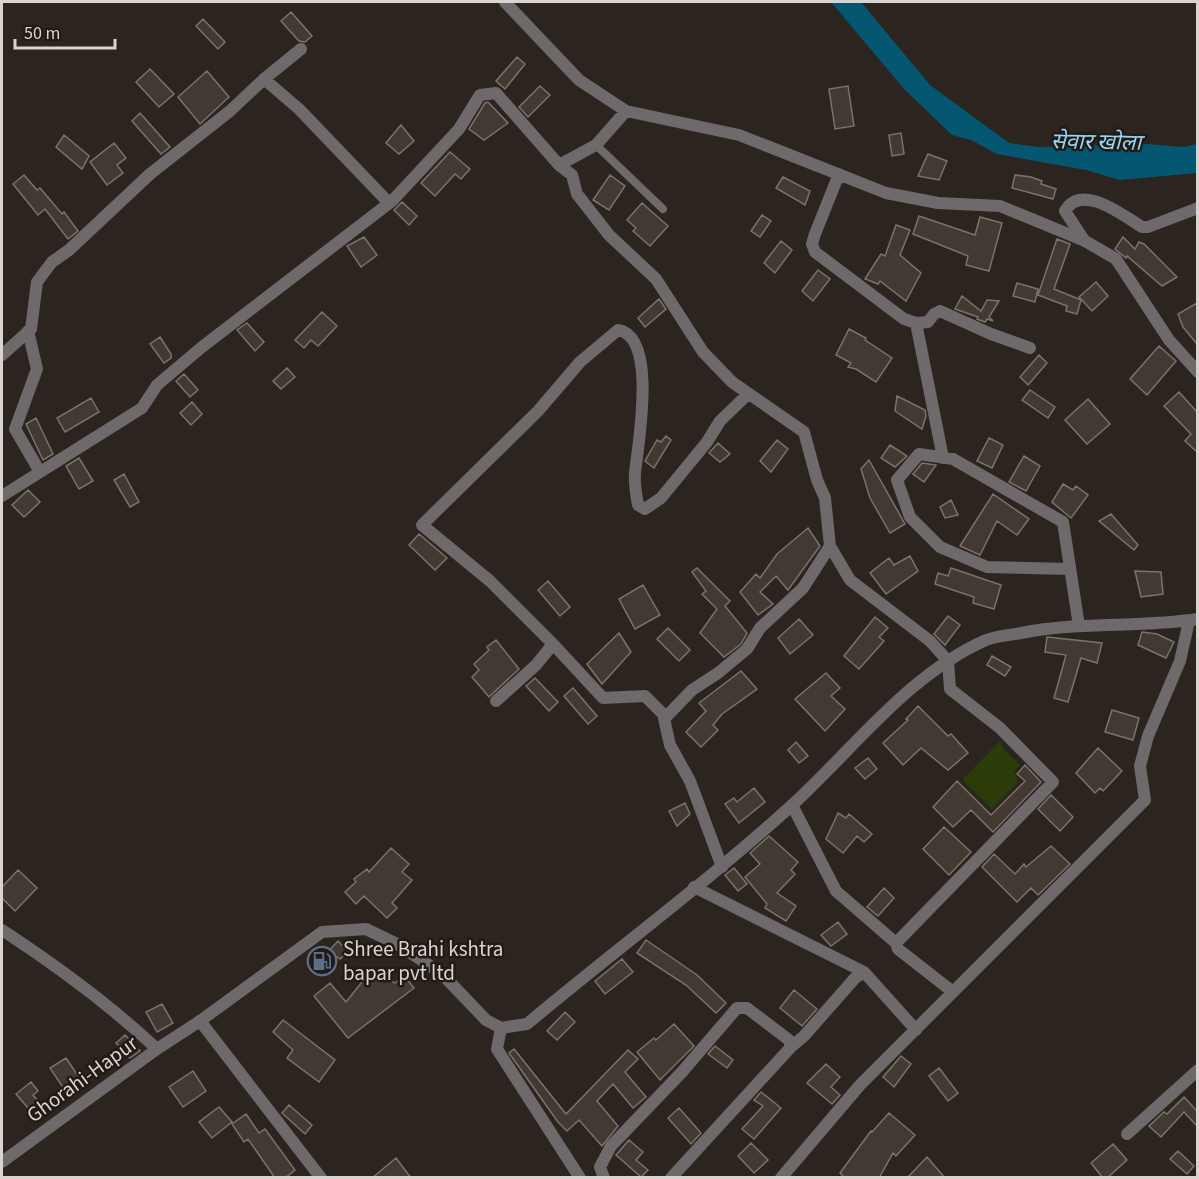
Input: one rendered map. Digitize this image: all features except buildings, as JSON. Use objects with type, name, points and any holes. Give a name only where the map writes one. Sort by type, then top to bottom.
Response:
[{"type":"street","points":[[505,2],[579,80],[626,111],[739,135],[886,193],[938,202],[1000,206],[1084,241],[1116,259],[1169,340],[1197,372]]},
{"type":"street","points":[[2,355],[31,329],[37,282],[52,262],[106,217],[150,174],[230,111],[264,79],[302,49]]},
{"type":"street","points":[[264,79],[299,110],[389,203]]},
{"type":"street","points":[[2,496],[142,408],[158,385],[202,346],[389,203],[459,129],[480,95],[496,93],[559,165],[572,175],[577,194],[609,235],[656,279],[703,352],[732,382],[804,432],[825,498],[830,546],[850,580],[930,640],[948,661],[950,688],[1000,728],[1053,782],[896,944]]},
{"type":"street","points":[[559,165],[596,145],[626,111]]},
{"type":"street","points":[[839,174],[812,243],[815,252],[904,319],[916,323],[928,322],[934,314],[940,311],[969,325],[1030,348]]},
{"type":"street","points":[[1084,241],[1066,215],[1071,203],[1093,200],[1148,227],[1197,208]]},
{"type":"street","points":[[916,323],[943,458]]},
{"type":"street","points":[[722,867],[690,781],[670,746],[664,719],[645,696],[603,698],[490,581],[422,525],[538,411],[580,362],[618,330],[626,331],[633,338],[640,360],[641,428],[634,484],[638,505],[645,509],[661,498],[707,442],[720,421],[748,394]]},
{"type":"street","points":[[28,331],[37,369],[15,429],[40,472]]},
{"type":"street","points":[[1070,569],[987,567],[940,547],[910,517],[897,480],[919,454],[953,459],[1063,522],[1079,626]]},
{"type":"street","points":[[664,719],[692,690],[718,673],[747,649],[760,628],[803,588],[830,546]]},
{"type":"street","points":[[580,1178],[497,1049],[501,1028],[527,1024],[694,887],[722,867],[792,805],[894,705],[948,661],[988,639],[1060,625],[1193,620],[1180,661],[1148,736],[1140,766],[1145,800],[860,1085],[781,1178]]},
{"type":"street","points":[[496,701],[536,665],[553,644]]},
{"type":"street","points":[[792,805],[836,891],[896,944],[898,949],[953,992]]},
{"type":"street","points":[[694,887],[864,972],[916,1030]]},
{"type":"street","name":"Ghorahi-Hapur","points":[[2,1162],[322,932],[366,929],[399,945],[442,974],[486,1020],[501,1028]]},
{"type":"street","points":[[2,930],[74,977],[117,1011],[157,1049]]},
{"type":"street","points":[[671,1178],[790,1047],[804,1036],[855,978],[864,972]]},
{"type":"street","points":[[603,1178],[600,1167],[611,1146],[682,1072],[737,1008],[747,1008],[756,1013],[789,1040],[790,1047]]},
{"type":"street","points":[[200,1021],[321,1178]]},
{"type":"street","points":[[1127,1134],[1197,1070]]},
{"type":"lane","points":[[596,145],[663,209]]},
{"type":"green space","points":[[1000,741],[1004,750],[1020,765],[1014,772],[1018,782],[992,809],[962,780]]},
{"type":"water","points":[[831,2],[861,2],[930,85],[1009,143],[1039,147],[1148,144],[1184,147],[1197,144],[1197,173],[1120,180],[1086,170],[997,154],[971,140],[952,135],[904,89]]},
{"type":"place","name":"Shree Brahi kshtra bapar pvt ltd","points":[[322,961]]},
{"type":"water label","name":"सेवार खोला","points":[[1096,142]]}]
